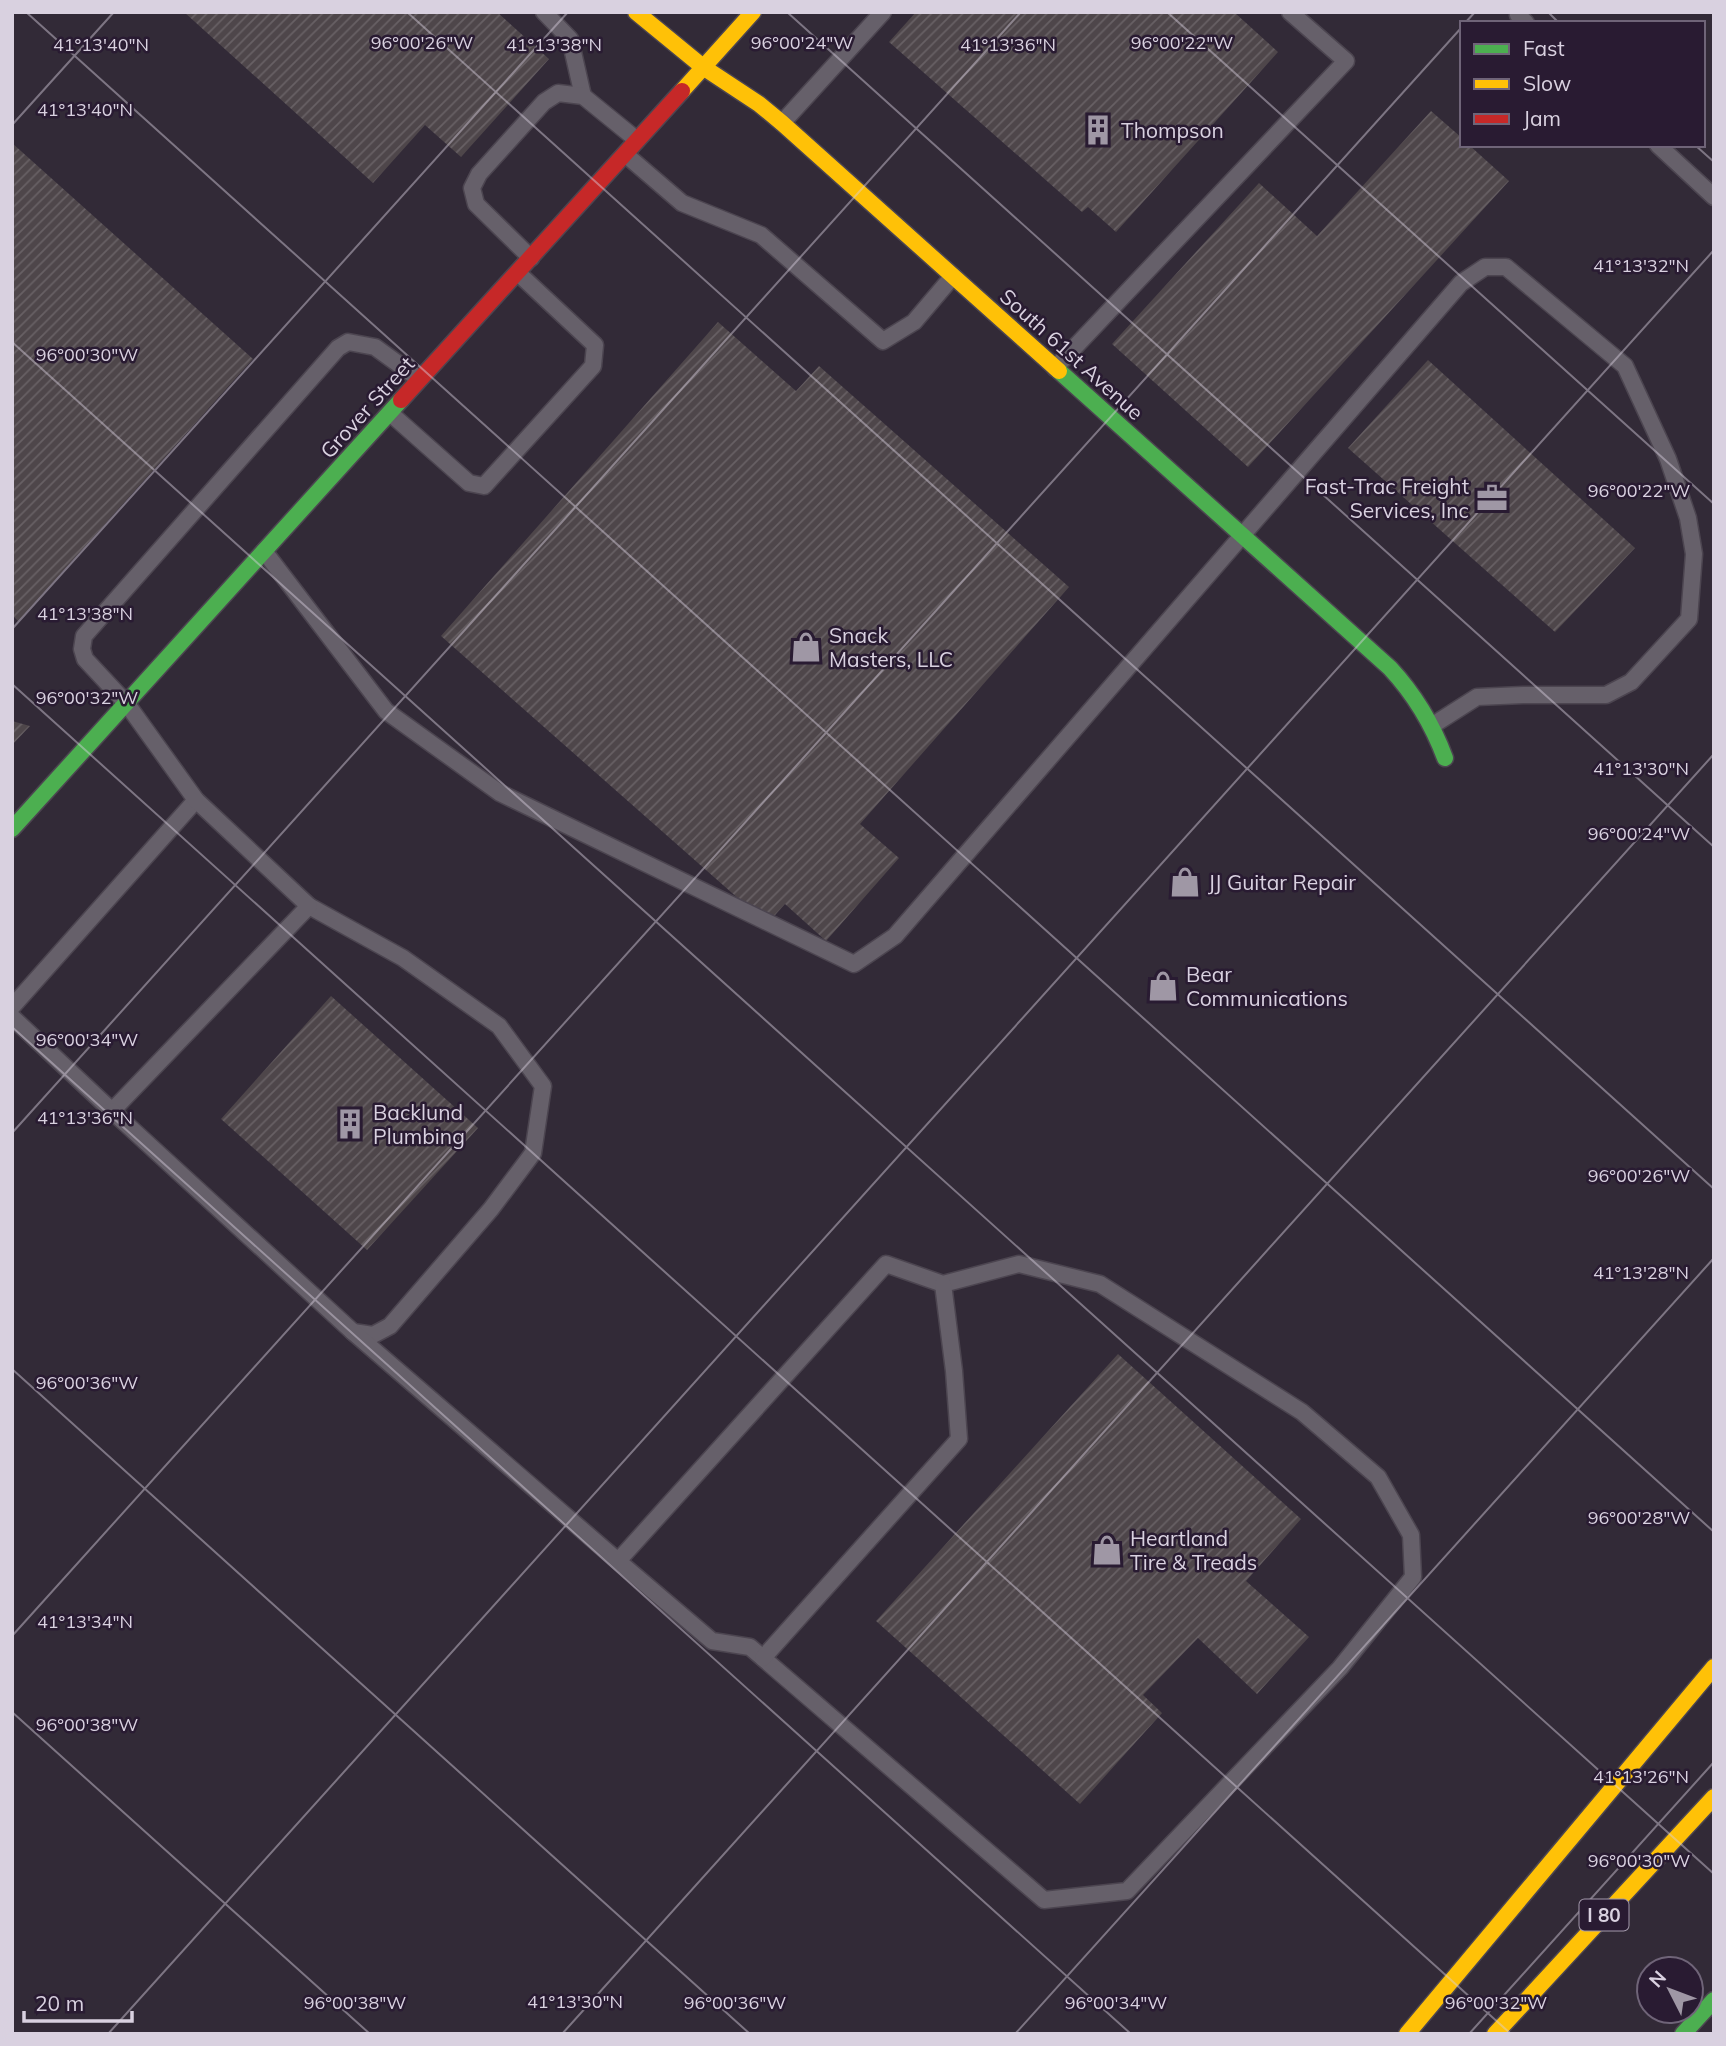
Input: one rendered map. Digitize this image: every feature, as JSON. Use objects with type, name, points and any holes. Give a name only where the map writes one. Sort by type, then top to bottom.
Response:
[{"type":"main road","name":"South 61st Avenue","points":[[636,12],[703,67],[782,122],[1390,668],[1410,688],[1433,725],[1445,758]]},
{"type":"main road","name":"Grover Street","points":[[12,830],[753,12]]},
{"type":"main road","points":[[1407,2034],[1714,1667]]},
{"type":"main road","name":"I 80","points":[[1495,2034],[1714,1797]]},
{"type":"main road","points":[[1683,2034],[1714,2000]]},
{"type":"lane","points":[[544,12],[570,38],[583,96]]},
{"type":"lane","points":[[782,122],[883,12]]},
{"type":"lane","points":[[1055,368],[1346,61],[1290,12]]},
{"type":"lane","points":[[531,258],[476,204],[472,188],[479,174],[544,102],[558,93],[583,96],[638,140]]},
{"type":"lane","points":[[1660,147],[1714,197]]},
{"type":"lane","points":[[625,154],[682,203],[761,234],[883,341],[914,322],[953,276]]},
{"type":"lane","points":[[264,551],[386,711],[500,793],[854,964],[895,936],[1461,283],[1485,267],[1506,267],[1625,366],[1668,459],[1688,518],[1694,554],[1689,619],[1631,682],[1606,695],[1477,697],[1433,725]]},
{"type":"lane","points":[[390,413],[469,483],[484,486],[494,477],[593,366],[595,345],[518,273]]},
{"type":"lane","points":[[354,1332],[373,1335],[390,1326],[491,1209],[533,1153],[543,1086],[499,1026],[403,958],[309,906],[196,800],[127,704],[85,659],[82,649],[84,636],[338,348],[348,342],[375,347],[419,380]]},
{"type":"lane","points":[[12,1007],[196,800]]},
{"type":"lane","points":[[112,1111],[309,906]]},
{"type":"lane","points":[[12,1017],[354,1332],[618,1561],[712,1641],[750,1647],[1044,1900],[1127,1891],[1340,1668],[1413,1577],[1412,1535],[1378,1477],[1303,1412],[1100,1284],[1019,1264],[943,1283],[886,1264],[618,1561]]},
{"type":"lane","points":[[763,1658],[959,1439],[943,1283]]},
{"type":"building","points":[[184,12],[497,12],[549,59],[461,157],[425,125],[373,183]]},
{"type":"building","name":"Thompson","points":[[916,12],[1234,12],[1278,52],[1116,232],[1088,207],[1082,212],[889,42]]},
{"type":"building","points":[[1431,111],[1460,136],[1460,147],[1471,147],[1509,181],[1248,467],[1112,344],[1259,183],[1317,236]]},
{"type":"building","points":[[12,143],[253,359],[18,621],[12,615]]},
{"type":"building","points":[[718,322],[796,391],[819,366],[1069,587],[860,824],[899,858],[826,941],[785,904],[767,924],[441,636]]},
{"type":"building","name":"Fast-Trac Freight Services, Inc","points":[[1428,360],[1635,548],[1555,632],[1348,448]]},
{"type":"building","points":[[12,721],[30,726],[12,745]]},
{"type":"building","name":"Backlund Plumbing","points":[[331,996],[478,1128],[367,1250],[221,1119]]},
{"type":"building","name":"Heartland Tire & Treads","points":[[1118,1354],[1301,1519],[1246,1581],[1309,1637],[1257,1694],[1198,1638],[1143,1695],[1162,1713],[1080,1804],[876,1621]]},
{"type":"traffic: fast","points":[[1059,371],[1390,668],[1422,710],[1445,758]]},
{"type":"traffic: fast","points":[[12,829],[401,400]]},
{"type":"traffic: fast","points":[[1683,2034],[1714,2000]]},
{"type":"traffic: slow","points":[[636,12],[703,67],[759,104],[782,123],[1059,371]]},
{"type":"traffic: slow","points":[[682,91],[753,12]]},
{"type":"traffic: slow","points":[[1407,2034],[1714,1667]]},
{"type":"traffic: slow","points":[[1495,2034],[1714,1797]]},
{"type":"traffic: jam","points":[[401,400],[682,91]]},
{"type":"place","name":"Thompson","points":[[1098,130]]},
{"type":"place","name":"Fast-Trac Freight Services, Inc","points":[[1492,498]]},
{"type":"place","name":"Snack Masters, LLC","points":[[806,647]]},
{"type":"place","name":"JJ Guitar Repair","points":[[1185,882]]},
{"type":"place","name":"Bear Communications","points":[[1163,986]]},
{"type":"place","name":"Backlund Plumbing","points":[[350,1124]]},
{"type":"place","name":"Heartland Tire & Treads","points":[[1107,1550]]}]
